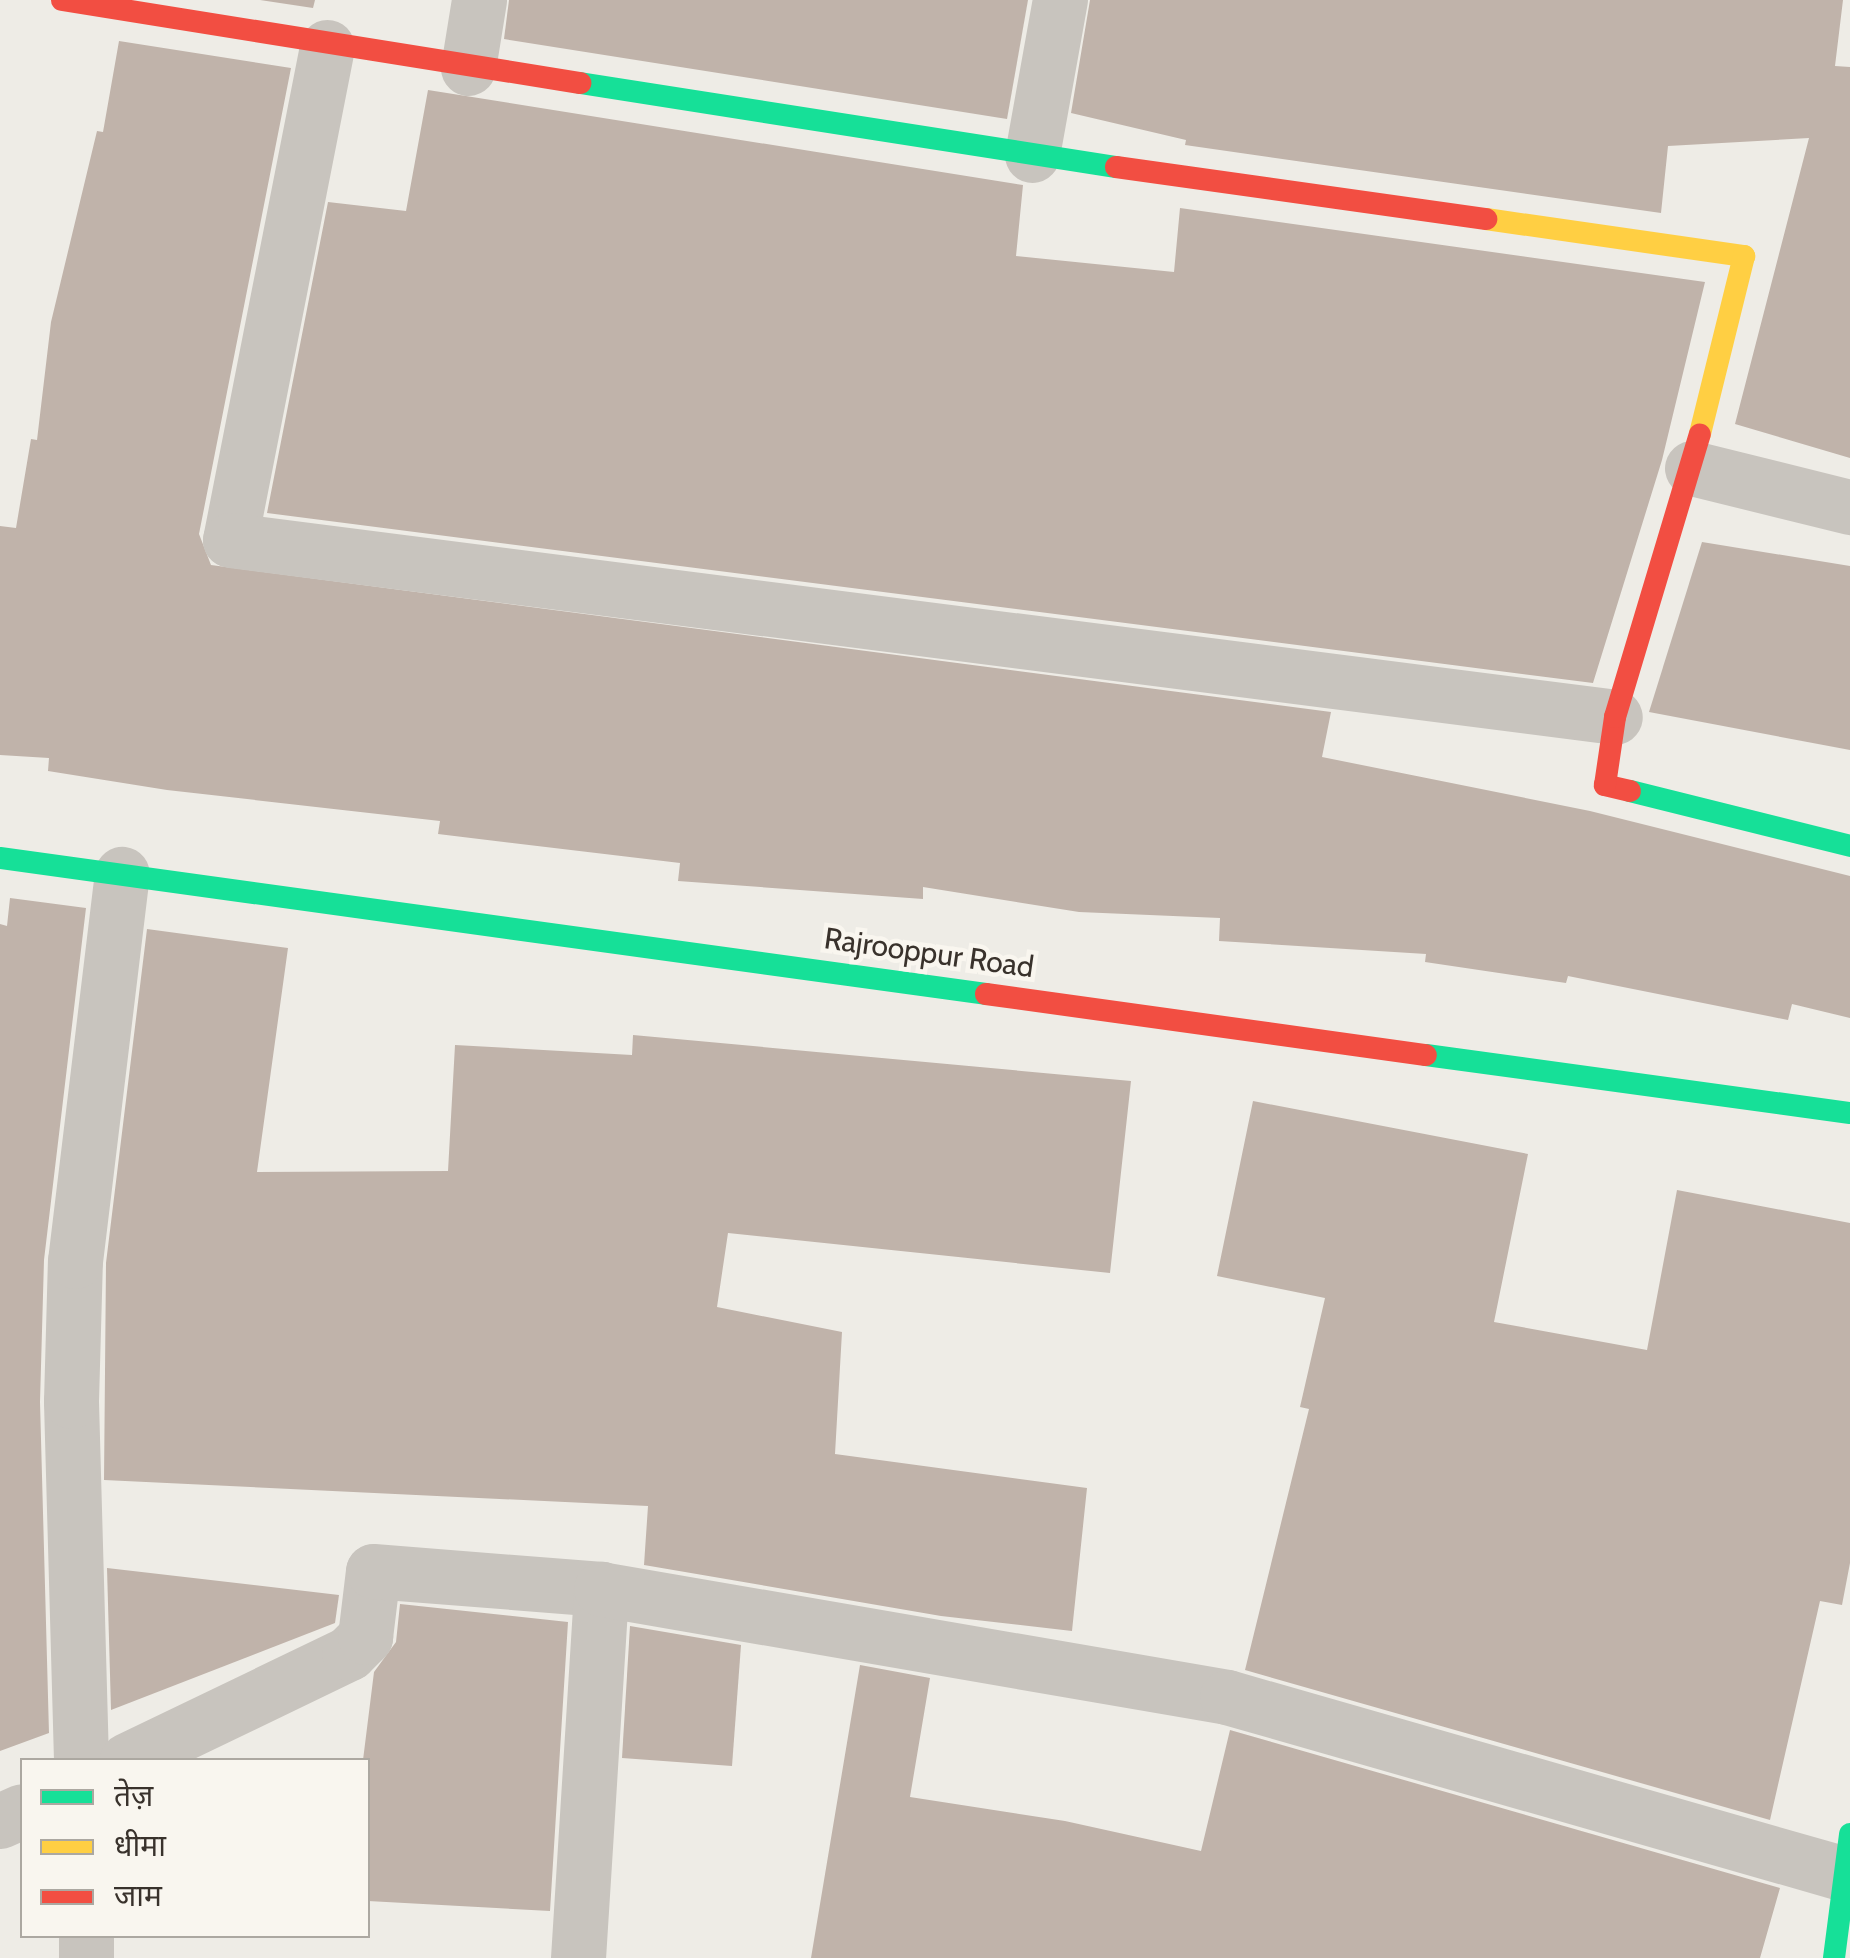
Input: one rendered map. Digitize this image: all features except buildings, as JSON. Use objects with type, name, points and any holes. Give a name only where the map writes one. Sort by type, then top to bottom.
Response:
[{"type":"street","points":[[62,0],[328,47],[1032,155],[1744,256],[1692,468],[1616,717],[1605,785],[1850,846]]},
{"type":"street","points":[[468,68],[479,0]]},
{"type":"street","points":[[1032,155],[1060,0]]},
{"type":"street","points":[[328,47],[230,540],[1616,717]]},
{"type":"street","points":[[1692,468],[1850,507]]},
{"type":"street","name":"Rajrooppur Road","points":[[0,858],[1850,1112]]},
{"type":"street","points":[[81,1758],[71,1401],[75,1261],[122,874]]},
{"type":"street","points":[[131,1758],[349,1653],[365,1636],[373,1570],[600,1589],[1227,1697],[1845,1853],[1834,1958]]},
{"type":"street","points":[[578,1958],[600,1589]]},
{"type":"traffic: fast","points":[[580,83],[1116,167]]},
{"type":"traffic: fast","points":[[1630,791],[1850,846]]},
{"type":"traffic: fast","points":[[0,858],[986,994]]},
{"type":"traffic: fast","points":[[1426,1055],[1850,1113]]},
{"type":"traffic: fast","points":[[1834,1958],[1850,1834]]},
{"type":"traffic: slow","points":[[1486,219],[1744,256],[1700,434]]},
{"type":"traffic: jam","points":[[62,0],[580,83]]},
{"type":"traffic: jam","points":[[1116,167],[1486,219]]},
{"type":"traffic: jam","points":[[1630,791],[1605,785],[1615,717],[1700,434]]},
{"type":"traffic: jam","points":[[986,994],[1426,1055]]}]
